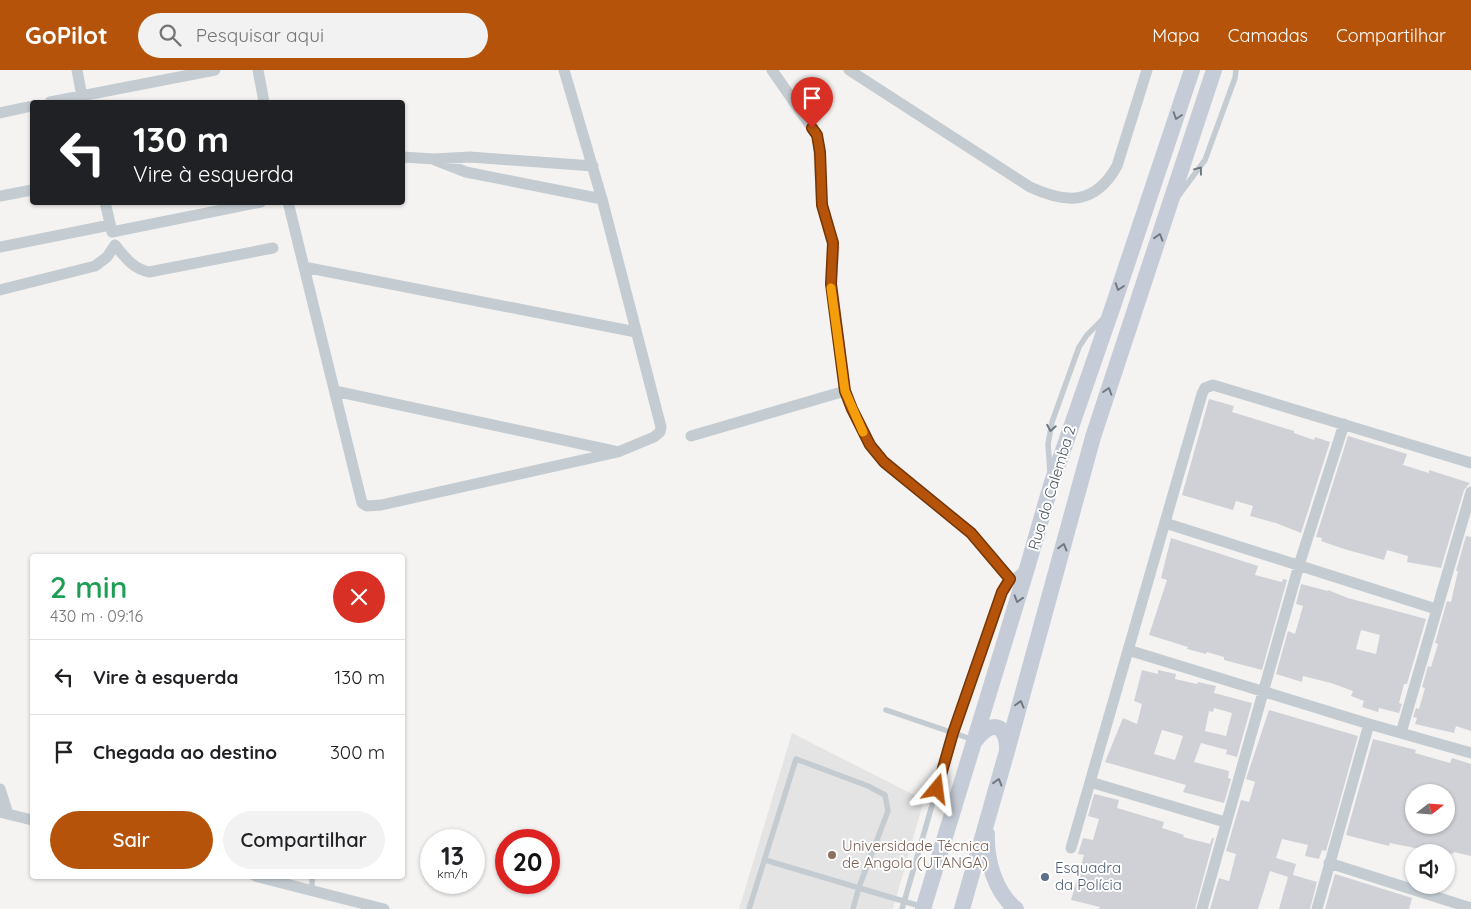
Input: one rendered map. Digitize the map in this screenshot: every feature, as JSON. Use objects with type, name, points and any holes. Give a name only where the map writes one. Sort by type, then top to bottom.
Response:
[{"type":"main road","name":"Rua do Calemba 2","points":[[923,908],[976,741],[1051,484],[1112,310],[1192,70]]},
{"type":"main road","name":"Rua do Calemba 2","points":[[962,909],[1008,751],[1093,437],[1214,70]]},
{"type":"main road","points":[[976,741],[984,730],[990,726],[997,726],[1006,736],[1008,751]]},
{"type":"main road","points":[[989,812],[987,846],[991,868],[998,886],[1016,909]]},
{"type":"street","points":[[77,70],[83,99],[215,70]]},
{"type":"street","points":[[258,70],[264,100]]},
{"type":"street","points":[[289,205],[362,503],[367,506],[381,506],[618,452],[654,437],[660,432],[660,427],[602,199],[564,70]]},
{"type":"street","points":[[772,70],[817,135],[822,205],[833,243],[831,284],[845,391],[852,409],[870,445],[884,462],[971,533],[1010,579]]},
{"type":"street","points":[[849,70],[1030,187],[1060,198],[1076,198],[1090,194],[1101,188],[1110,178],[1117,166],[1147,70]]},
{"type":"street","points":[[0,113],[30,106]]},
{"type":"street","points":[[405,157],[434,159],[470,157],[593,166]]},
{"type":"street","points":[[434,159],[466,172],[602,199]]},
{"type":"street","points":[[0,196],[30,190]]},
{"type":"street","points":[[106,205],[115,245],[140,270],[149,272],[274,248]]},
{"type":"street","points":[[0,247],[244,205]]},
{"type":"street","points":[[0,290],[95,266],[107,256],[115,245]]},
{"type":"street","points":[[304,267],[636,332]]},
{"type":"street","points":[[1071,848],[1164,523],[1205,388],[1213,385],[1471,463]]},
{"type":"street","points":[[334,391],[618,452]]},
{"type":"street","points":[[691,436],[845,391]]},
{"type":"street","points":[[1202,909],[1299,565],[1344,424]]},
{"type":"street","points":[[1401,733],[1471,492]]},
{"type":"street","points":[[1164,523],[1436,609]]},
{"type":"street","points":[[1128,650],[1369,724],[1471,753]]},
{"type":"street","points":[[1316,909],[1369,724]]},
{"type":"street","points":[[1090,782],[1226,822]]},
{"type":"street","points":[[0,789],[4,813],[30,820]]},
{"type":"street","points":[[1329,863],[1469,908],[1471,895]]},
{"type":"street","points":[[267,879],[384,909]]},
{"type":"lane","points":[[1168,208],[1205,160],[1235,78],[1236,70]]},
{"type":"lane","points":[[902,909],[953,733],[1002,592],[1010,579],[1028,565]]},
{"type":"lane","points":[[886,710],[976,741]]},
{"type":"lane","points":[[749,909],[796,759],[868,786],[885,795],[888,812],[859,887],[853,909]]},
{"type":"lane","points":[[765,860],[923,908]]},
{"type":"lane","points":[[312,879],[312,890]]},
{"type":"shaded area","name":"Universidade Técnica de Angola (UTANGA)","points":[[792,733],[924,800],[893,909],[739,909]]},
{"type":"building","points":[[1209,399],[1234,406],[1232,412],[1294,431],[1294,433],[1314,440],[1315,437],[1330,442],[1301,533],[1276,523],[1250,516],[1253,506],[1236,501],[1233,510],[1182,495]]},
{"type":"building","points":[[1348,436],[1407,454],[1403,465],[1429,473],[1429,470],[1470,483],[1464,490],[1441,568],[1407,562],[1408,556],[1387,550],[1384,560],[1344,549],[1321,541],[1322,538],[1316,537]]},
{"type":"building","points":[[1466,536],[1471,537],[1471,731],[1456,726],[1454,733],[1415,724],[1417,718],[1413,717],[1416,708],[1419,709],[1425,688],[1422,687],[1428,666],[1431,667],[1438,644],[1435,643],[1447,601],[1451,602],[1458,571],[1456,571]]},
{"type":"building","points":[[1171,538],[1258,566],[1255,575],[1282,582],[1283,579],[1287,580],[1262,670],[1224,660],[1224,657],[1207,652],[1206,654],[1187,649],[1188,647],[1149,635],[1167,580],[1161,578]]},
{"type":"building","points":[[1301,584],[1328,590],[1348,598],[1426,619],[1407,684],[1404,684],[1399,703],[1402,704],[1399,713],[1379,708],[1378,712],[1362,707],[1364,701],[1351,696],[1353,691],[1331,683],[1303,676],[1302,682],[1276,674],[1288,631],[1295,634],[1303,606],[1296,604]],"holes":[[[1361,630],[1380,635],[1376,654],[1356,649]]]},
{"type":"building","points":[[1142,670],[1158,674],[1158,670],[1176,674],[1175,679],[1216,686],[1214,693],[1252,703],[1237,757],[1226,754],[1227,750],[1201,743],[1194,762],[1229,771],[1228,778],[1231,779],[1224,803],[1183,792],[1186,785],[1105,762],[1123,718],[1137,724],[1142,704],[1134,701]],"holes":[[[1214,708],[1232,713],[1226,736],[1205,731],[1209,711],[1213,712]],[[1162,730],[1183,736],[1175,760],[1154,754]]]},
{"type":"building","points":[[1269,710],[1358,736],[1326,851],[1322,850],[1319,859],[1305,856],[1308,845],[1282,839],[1276,858],[1296,864],[1293,875],[1317,882],[1310,909],[1279,909],[1288,877],[1270,871],[1258,909],[1210,909],[1219,878],[1229,881],[1236,854],[1226,851],[1241,800],[1249,802],[1255,782],[1246,779]]},
{"type":"building","points":[[1373,739],[1416,750],[1415,753],[1450,763],[1452,758],[1471,764],[1471,856],[1455,852],[1455,844],[1405,844],[1405,846],[1390,843],[1389,846],[1346,835]]},
{"type":"building","points":[[1094,794],[1119,800],[1117,808],[1164,822],[1162,828],[1184,835],[1183,837],[1210,844],[1212,838],[1214,838],[1195,909],[1099,909],[1100,907],[1071,900],[1084,855],[1078,854],[1083,838],[1093,840],[1099,819],[1088,816]]},
{"type":"building","points":[[1335,874],[1412,898],[1409,909],[1325,909]]},
{"type":"slow traffic","points":[[831,288],[845,391],[863,432]]},
{"type":"place","name":"Universidade Técnica de Angola (UTANGA)","points":[[832,855]]},
{"type":"place","name":"Esquadra da Polícia","points":[[1045,877]]},
{"type":"route","points":[[812,128],[817,135],[820,152],[822,205],[834,248],[831,284],[845,391],[852,409],[870,445],[884,462],[971,533],[1010,579],[1002,592],[953,733],[937,789]]}]
